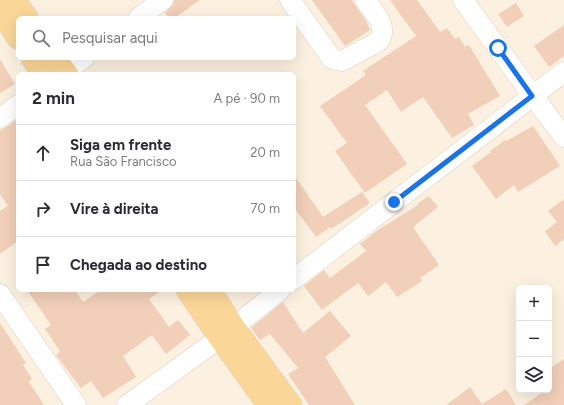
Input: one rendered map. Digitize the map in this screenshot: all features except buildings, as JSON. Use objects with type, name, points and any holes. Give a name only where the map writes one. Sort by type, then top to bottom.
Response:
[{"type":"main road","points":[[15,0],[26,16]]},
{"type":"main road","points":[[0,11],[16,35]]},
{"type":"main road","points":[[33,60],[41,72]]},
{"type":"main road","points":[[189,292],[291,405]]},
{"type":"main road","points":[[211,292],[226,332],[268,405]]},
{"type":"street","points":[[141,16],[163,0]]},
{"type":"street","points":[[290,0],[332,59],[342,61],[375,44],[382,37],[382,26],[364,0]]},
{"type":"street","points":[[463,0],[532,96],[564,136]]},
{"type":"street","points":[[62,69],[80,60]]},
{"type":"street","points":[[296,277],[564,72]]},
{"type":"street","points":[[0,118],[16,106]]},
{"type":"street","points":[[127,405],[277,292]]},
{"type":"street","points":[[0,294],[76,405]]},
{"type":"route","points":[[394,202],[532,96],[498,48]]}]
